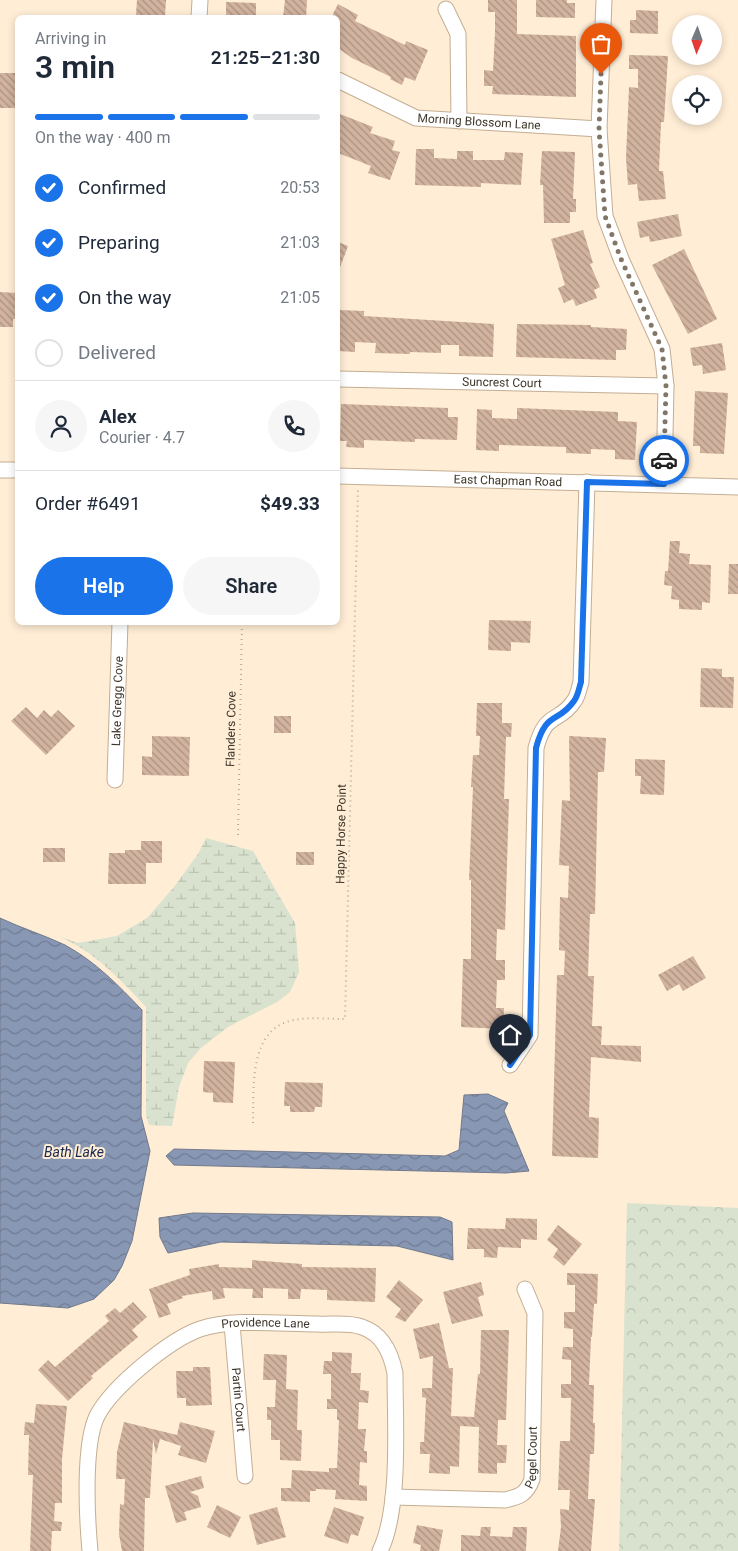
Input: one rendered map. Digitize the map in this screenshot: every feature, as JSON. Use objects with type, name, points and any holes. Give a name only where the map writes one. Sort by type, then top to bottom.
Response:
[{"type":"street","points":[[200,0],[200,15]]},
{"type":"street","points":[[604,0],[599,129],[605,216],[621,259],[662,349],[666,386],[664,484]]},
{"type":"street","points":[[446,10],[458,34],[459,121]]},
{"type":"street","name":"Morning Blossom Lane","points":[[340,81],[416,118],[599,129]]},
{"type":"street","name":"Suncrest Court","points":[[340,379],[666,386]]},
{"type":"street","points":[[0,470],[15,470]]},
{"type":"street","name":"East Chapman Road","points":[[340,476],[738,487]]},
{"type":"street","points":[[510,1065],[530,1035],[536,748],[540,732],[547,721],[574,701],[581,682],[587,482]]},
{"type":"street","name":"Lake Gregg Cove","points":[[115,780],[120,625]]},
{"type":"street","name":"Pegel Court","points":[[393,1498],[505,1500],[518,1497],[529,1488],[532,1479],[535,1313],[525,1289]]},
{"type":"street","name":"Providence Lane","points":[[90,1551],[88,1487],[90,1440],[97,1417],[111,1395],[141,1368],[178,1341],[200,1329],[232,1324],[361,1326],[381,1339],[392,1355],[396,1373],[393,1498],[390,1521],[380,1551]]},
{"type":"street","name":"Partin Court","points":[[232,1324],[244,1476]]},
{"type":"path","name":"Happy Horse Point","points":[[253,1123],[256,1061],[263,1042],[277,1028],[293,1020],[345,1019],[358,476]]},
{"type":"path","name":"Flanders Cove","points":[[238,836],[242,625]]},
{"type":"green space","points":[[206,838],[253,851],[295,923],[299,972],[290,992],[277,1002],[228,1027],[201,1048],[188,1063],[179,1087],[172,1126],[149,1125],[146,1115],[146,1007],[116,976],[95,958],[83,949],[58,936],[78,943],[117,936],[147,918],[174,887],[198,854]]},
{"type":"green space","points":[[627,1203],[738,1208],[738,1551],[619,1551]]},
{"type":"water","name":"Bath Lake","points":[[0,918],[57,941],[87,959],[106,974],[142,1010],[141,1116],[150,1151],[132,1241],[114,1280],[94,1299],[68,1308],[0,1303]]},
{"type":"water","points":[[488,1094],[508,1103],[504,1111],[529,1171],[506,1173],[174,1165],[166,1156],[174,1149],[445,1156],[459,1150],[464,1095]]},
{"type":"water","points":[[193,1213],[440,1217],[452,1222],[453,1260],[397,1246],[221,1242],[168,1253],[160,1237],[159,1218]]},
{"type":"building","points":[[137,0],[166,0],[165,15],[136,15]]},
{"type":"building","points":[[285,0],[307,0],[306,15],[283,15]]},
{"type":"building","points":[[488,0],[517,0],[517,34],[576,36],[576,97],[492,94],[493,86],[484,86],[484,70],[493,71],[495,32],[495,12],[488,12]]},
{"type":"building","points":[[536,0],[567,0],[567,3],[575,3],[575,18],[536,17]]},
{"type":"building","points":[[226,2],[256,3],[256,15],[226,15]]},
{"type":"building","points":[[338,4],[358,15],[355,21],[405,45],[406,41],[428,50],[415,81],[405,77],[402,85],[340,49],[340,15],[332,15]]},
{"type":"building","points":[[636,10],[658,11],[658,34],[630,33],[630,20],[636,20]]},
{"type":"building","points":[[629,55],[668,56],[664,122],[661,122],[659,171],[663,171],[666,199],[639,201],[637,184],[628,185],[626,158],[629,87],[638,88],[638,69],[629,69]]},
{"type":"building","points":[[0,73],[15,73],[15,108],[0,108]]},
{"type":"building","points":[[340,114],[373,127],[370,133],[395,141],[392,150],[400,152],[390,180],[368,173],[371,166],[340,154]]},
{"type":"building","points":[[416,149],[434,149],[434,158],[457,159],[457,151],[473,151],[473,160],[504,160],[505,152],[523,153],[521,185],[481,183],[481,187],[415,185]]},
{"type":"building","points":[[542,151],[575,152],[573,199],[576,199],[576,212],[570,212],[570,223],[544,223],[543,185],[540,185]]},
{"type":"building","points":[[678,214],[682,236],[650,242],[649,236],[640,238],[637,222]]},
{"type":"building","points":[[583,230],[593,263],[590,264],[600,287],[594,290],[597,298],[576,306],[573,299],[564,303],[558,288],[565,285],[551,239]]},
{"type":"building","points":[[340,243],[348,246],[340,267]]},
{"type":"building","points":[[684,249],[717,319],[688,334],[652,265]]},
{"type":"building","points":[[0,292],[15,293],[15,319],[13,319],[13,327],[0,327]]},
{"type":"building","points":[[340,310],[364,311],[364,316],[494,324],[493,357],[459,356],[459,345],[441,345],[441,353],[375,353],[376,343],[355,342],[355,352],[340,351]]},
{"type":"building","points":[[517,324],[591,325],[591,327],[627,329],[626,350],[616,350],[616,360],[516,357]]},
{"type":"building","points":[[722,343],[726,370],[703,374],[702,365],[693,366],[690,348]]},
{"type":"building","points":[[695,391],[728,393],[724,454],[700,453],[700,446],[693,446]]},
{"type":"building","points":[[341,404],[448,408],[448,417],[458,417],[457,440],[415,439],[415,442],[364,440],[364,448],[346,447],[347,441],[340,441]]},
{"type":"building","points":[[517,408],[618,412],[618,421],[637,422],[635,460],[615,459],[615,450],[591,449],[591,454],[566,453],[566,447],[499,445],[499,451],[476,450],[477,409],[492,410],[492,418],[517,419]]},
{"type":"building","points":[[670,541],[680,541],[679,553],[690,554],[689,564],[711,565],[710,603],[702,602],[702,610],[679,609],[679,600],[671,599],[672,586],[664,585],[665,571],[668,571]]},
{"type":"building","points":[[729,564],[738,564],[738,594],[728,594]]},
{"type":"building","points":[[489,620],[531,621],[530,643],[511,642],[511,651],[488,650]]},
{"type":"building","points":[[701,668],[722,669],[722,677],[734,677],[733,708],[700,707]]},
{"type":"building","points":[[477,703],[502,703],[502,723],[512,723],[511,737],[506,737],[504,799],[509,799],[505,930],[497,929],[496,960],[505,960],[505,980],[497,980],[496,1008],[504,1008],[503,1029],[461,1027],[463,959],[471,959],[471,880],[469,880],[473,787],[471,787],[473,755],[479,755],[480,736],[476,736]]},
{"type":"building","points":[[26,707],[37,718],[44,710],[51,717],[58,710],[75,726],[46,755],[11,721]]},
{"type":"building","points":[[274,716],[291,716],[291,733],[274,733]]},
{"type":"building","points":[[152,736],[190,737],[189,776],[142,775],[142,756],[152,757]]},
{"type":"building","points":[[569,736],[606,738],[604,772],[598,772],[595,914],[590,914],[588,976],[594,976],[592,1026],[602,1026],[601,1045],[641,1046],[641,1062],[591,1057],[589,1117],[599,1118],[598,1158],[552,1156],[557,975],[564,975],[565,951],[559,950],[560,897],[568,898],[569,866],[559,865],[562,800],[570,801]]},
{"type":"building","points":[[635,759],[665,760],[664,795],[640,794],[641,776],[635,776]]},
{"type":"building","points":[[141,841],[162,841],[162,863],[146,863],[146,884],[108,884],[109,853],[141,850]]},
{"type":"building","points":[[43,848],[65,848],[65,862],[43,862]]},
{"type":"building","points":[[296,852],[314,852],[314,865],[296,865]]},
{"type":"building","points":[[693,956],[706,978],[683,991],[679,984],[667,991],[658,975]]},
{"type":"building","points":[[204,1061],[235,1062],[233,1103],[213,1102],[213,1093],[203,1092]]},
{"type":"building","points":[[285,1082],[323,1083],[322,1107],[315,1107],[314,1112],[290,1112],[290,1106],[284,1106]]},
{"type":"building","points":[[506,1218],[537,1219],[537,1240],[521,1239],[521,1248],[498,1247],[497,1258],[484,1257],[484,1249],[467,1249],[468,1228],[505,1229]]},
{"type":"building","points":[[558,1225],[582,1244],[564,1266],[553,1257],[558,1249],[547,1240]]},
{"type":"building","points":[[252,1260],[302,1264],[302,1267],[376,1268],[375,1302],[327,1300],[327,1290],[301,1289],[300,1299],[288,1299],[288,1289],[263,1288],[263,1298],[252,1298],[253,1289],[223,1288],[225,1298],[213,1300],[212,1291],[182,1296],[183,1298],[167,1304],[171,1314],[159,1318],[149,1289],[190,1275],[189,1269],[219,1264],[219,1267],[252,1268]]},
{"type":"building","points":[[567,1273],[598,1274],[597,1304],[594,1304],[591,1337],[589,1385],[594,1385],[593,1423],[595,1423],[594,1454],[590,1454],[588,1499],[595,1499],[591,1551],[558,1551],[561,1527],[560,1509],[569,1510],[570,1490],[558,1490],[560,1441],[570,1441],[571,1398],[561,1398],[561,1384],[571,1384],[571,1360],[562,1359],[563,1347],[573,1347],[573,1329],[564,1328],[564,1312],[575,1312],[575,1285],[567,1285]]},
{"type":"building","points":[[399,1280],[423,1300],[405,1322],[395,1317],[401,1309],[386,1297]]},
{"type":"building","points":[[481,1282],[484,1295],[478,1297],[483,1316],[452,1324],[443,1292]]},
{"type":"building","points":[[133,1302],[147,1317],[132,1330],[138,1337],[91,1376],[93,1378],[68,1401],[38,1370],[48,1360],[55,1367],[109,1321],[105,1316],[115,1308],[120,1313]]},
{"type":"building","points":[[439,1323],[449,1368],[453,1368],[451,1416],[474,1417],[478,1374],[480,1374],[481,1330],[509,1330],[506,1420],[498,1420],[497,1445],[507,1445],[506,1463],[497,1463],[497,1474],[478,1473],[479,1427],[460,1426],[459,1467],[450,1466],[450,1474],[429,1473],[430,1454],[420,1454],[420,1442],[424,1442],[426,1398],[422,1397],[422,1388],[432,1388],[433,1356],[420,1359],[413,1329]]},
{"type":"building","points":[[332,1352],[352,1353],[351,1373],[361,1373],[360,1390],[369,1391],[368,1403],[359,1402],[358,1429],[366,1429],[364,1451],[367,1451],[367,1463],[360,1462],[359,1485],[367,1486],[367,1501],[335,1499],[336,1490],[316,1489],[316,1491],[310,1491],[310,1502],[281,1501],[281,1488],[291,1488],[292,1470],[329,1472],[329,1468],[337,1468],[339,1420],[337,1420],[337,1409],[327,1409],[327,1399],[331,1399],[331,1374],[323,1374],[324,1361],[332,1361]]},
{"type":"building","points":[[264,1354],[287,1355],[286,1389],[298,1390],[297,1430],[302,1430],[301,1461],[280,1460],[280,1440],[271,1440],[271,1420],[267,1420],[267,1407],[275,1407],[276,1380],[263,1380]]},
{"type":"building","points":[[193,1367],[210,1367],[212,1405],[186,1406],[186,1398],[177,1398],[176,1371],[193,1371]]},
{"type":"building","points":[[36,1404],[67,1406],[62,1459],[62,1503],[55,1503],[54,1521],[62,1522],[61,1531],[52,1531],[51,1551],[30,1551],[33,1475],[28,1475],[29,1435],[24,1435],[25,1422],[34,1423]]},
{"type":"building","points":[[124,1422],[177,1435],[180,1422],[215,1431],[206,1463],[178,1455],[181,1446],[160,1439],[156,1454],[153,1439],[150,1498],[145,1498],[144,1551],[122,1551],[119,1534],[120,1504],[124,1505],[125,1479],[116,1479],[117,1452]]},
{"type":"building","points":[[201,1476],[204,1488],[190,1492],[198,1496],[201,1507],[184,1512],[187,1520],[176,1523],[165,1486]]},
{"type":"building","points":[[217,1505],[241,1517],[230,1538],[207,1527]]},
{"type":"building","points":[[277,1507],[286,1537],[257,1545],[249,1515]]},
{"type":"building","points":[[334,1507],[364,1517],[358,1536],[351,1534],[348,1544],[324,1536]]},
{"type":"building","points":[[417,1525],[443,1530],[439,1551],[420,1551],[421,1545],[413,1543]]},
{"type":"building","points":[[481,1527],[491,1527],[490,1536],[512,1537],[513,1527],[527,1527],[526,1551],[461,1551],[461,1535],[480,1536]]},
{"type":"way so far","points":[[601,74],[599,129],[605,216],[621,259],[662,349],[666,386],[664,460]]},
{"type":"route","points":[[510,1065],[530,1035],[536,748],[540,732],[547,721],[574,701],[581,682],[587,482],[664,484],[664,460]]}]
